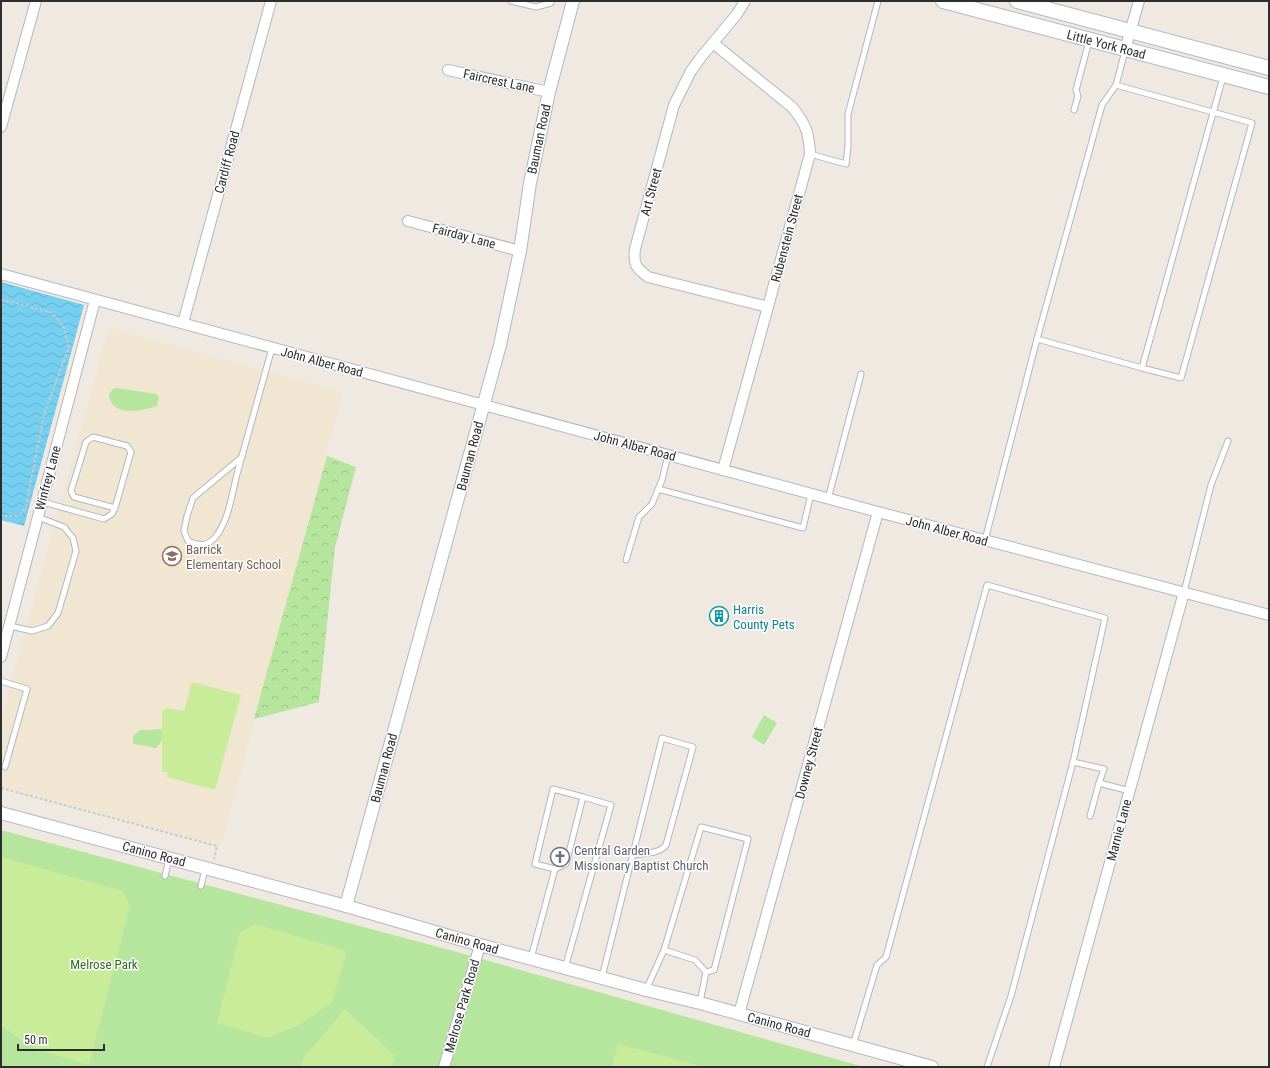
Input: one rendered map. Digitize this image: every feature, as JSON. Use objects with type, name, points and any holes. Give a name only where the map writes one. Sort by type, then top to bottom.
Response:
[{"type":"main road","name":"Little York Road","points":[[943,1],[1269,87]]},
{"type":"main road","name":"Little York Road","points":[[1017,1],[1269,68]]},
{"type":"street","points":[[1,127],[36,1]]},
{"type":"street","name":"Cardiff Road","points":[[183,323],[271,1]]},
{"type":"street","name":"Bauman Road","points":[[346,906],[500,345],[520,251],[530,183],[549,92],[574,1]]},
{"type":"street","name":"Art Street","points":[[744,1],[737,14],[691,71],[674,104],[635,248],[634,257],[635,264],[640,271],[648,277],[768,307]]},
{"type":"street","points":[[1125,50],[1139,1]]},
{"type":"street","name":"Rubenstein Street","points":[[713,43],[792,107],[802,119],[807,130],[810,154],[723,470]]},
{"type":"street","name":"Faircrest Lane","points":[[448,70],[549,92]]},
{"type":"street","name":"Fairday Lane","points":[[408,221],[520,251]]},
{"type":"street","name":"John Alber Road","points":[[1,274],[467,402],[484,405],[828,499],[1269,615]]},
{"type":"street","name":"Winfrey Lane","points":[[1,656],[95,300]]},
{"type":"street","name":"Downey Street","points":[[739,1014],[878,512]]},
{"type":"street","name":"Marnie Lane","points":[[1054,1067],[1184,592]]},
{"type":"street","name":"Canino Road","points":[[1,813],[170,858],[209,864],[480,945],[700,1003],[932,1067]]},
{"type":"street","name":"Melrose Park Road","points":[[444,1067],[480,945]]},
{"type":"lane","points":[[511,1],[536,7],[551,3],[551,1]]},
{"type":"lane","points":[[810,154],[846,164],[848,146],[848,114],[878,1]]},
{"type":"lane","points":[[1074,110],[1078,96],[1076,90],[1089,40]]},
{"type":"lane","points":[[985,540],[1102,105],[1116,85],[1125,50]]},
{"type":"lane","points":[[1142,368],[1224,76]]},
{"type":"lane","points":[[1038,339],[1181,378],[1184,371],[1252,123],[1116,85]]},
{"type":"lane","points":[[242,457],[193,498],[184,531],[188,541],[199,546],[206,544],[216,536],[224,520],[242,457],[272,348]]},
{"type":"lane","points":[[828,499],[861,374]]},
{"type":"lane","points":[[42,502],[104,519],[112,514],[114,508],[131,452],[127,446],[93,437],[86,442],[71,491],[74,497],[114,508]]},
{"type":"lane","points":[[1184,592],[1211,485],[1228,441]]},
{"type":"lane","points":[[626,560],[639,517],[652,504],[662,480],[668,455]]},
{"type":"lane","points":[[658,489],[803,528],[811,494]]},
{"type":"lane","points":[[10,626],[32,631],[48,626],[58,614],[76,551],[73,538],[64,527],[38,517]]},
{"type":"lane","points":[[853,1045],[877,965],[886,957],[988,585],[1105,618],[1073,762],[1011,996],[987,1067]]},
{"type":"lane","points":[[1,681],[27,689],[5,768]]},
{"type":"lane","points":[[602,978],[634,855],[662,738],[693,747],[666,845],[658,851],[634,855]]},
{"type":"lane","points":[[1073,762],[1104,770],[1090,816]]},
{"type":"lane","points":[[1099,783],[1130,791]]},
{"type":"lane","points":[[565,968],[611,805],[583,797],[553,789],[535,864],[554,869],[566,864],[583,797]]},
{"type":"lane","points":[[646,990],[664,950],[701,827],[748,840],[714,970],[706,972]]},
{"type":"lane","points":[[165,876],[170,858]]},
{"type":"lane","points":[[201,886],[209,864]]},
{"type":"lane","points":[[530,959],[554,869]]},
{"type":"lane","points":[[664,950],[695,960],[706,972]]},
{"type":"lane","points":[[700,1003],[706,972]]},
{"type":"path","points":[[1,300],[53,313],[64,328],[69,347],[44,414],[26,506],[19,515],[13,517],[1,515]]},
{"type":"path","points":[[1,788],[217,846],[209,864]]},
{"type":"shaded area","name":"Barrick Elementary School","points":[[109,328],[343,392],[221,845],[1,786],[1,720]]},
{"type":"green space","points":[[117,388],[156,394],[159,397],[157,406],[136,411],[121,410],[115,407],[111,402],[109,394],[113,389]]},
{"type":"green space","points":[[327,456],[356,467],[335,547],[319,702],[254,719]]},
{"type":"green space","points":[[192,682],[241,695],[215,790],[167,777],[168,772],[162,772],[162,711],[166,708],[184,711]]},
{"type":"green space","points":[[764,715],[777,723],[764,745],[752,737]]},
{"type":"green space","points":[[161,729],[162,737],[161,742],[156,748],[134,744],[133,736],[140,730]]},
{"type":"green space","name":"Melrose Park","points":[[1,830],[457,952],[864,1067],[1,1067]]},
{"type":"green space","points":[[1,857],[122,891],[130,906],[89,1065],[34,1048],[1,1026]]},
{"type":"green space","points":[[255,924],[347,951],[332,1002],[299,1025],[268,1038],[217,1023],[240,932]]},
{"type":"green space","points":[[345,1009],[393,1054],[394,1059],[391,1067],[302,1067],[301,1065],[305,1056]]},
{"type":"green space","points":[[618,1044],[705,1067],[612,1067]]},
{"type":"water","points":[[1,282],[84,305],[24,526],[1,520]]},
{"type":"place","name":"Barrick Elementary School","points":[[172,556]]},
{"type":"place","name":"Harris County Pets","points":[[719,616]]},
{"type":"place","name":"Central Garden Missionary Baptist Church","points":[[560,857]]}]
